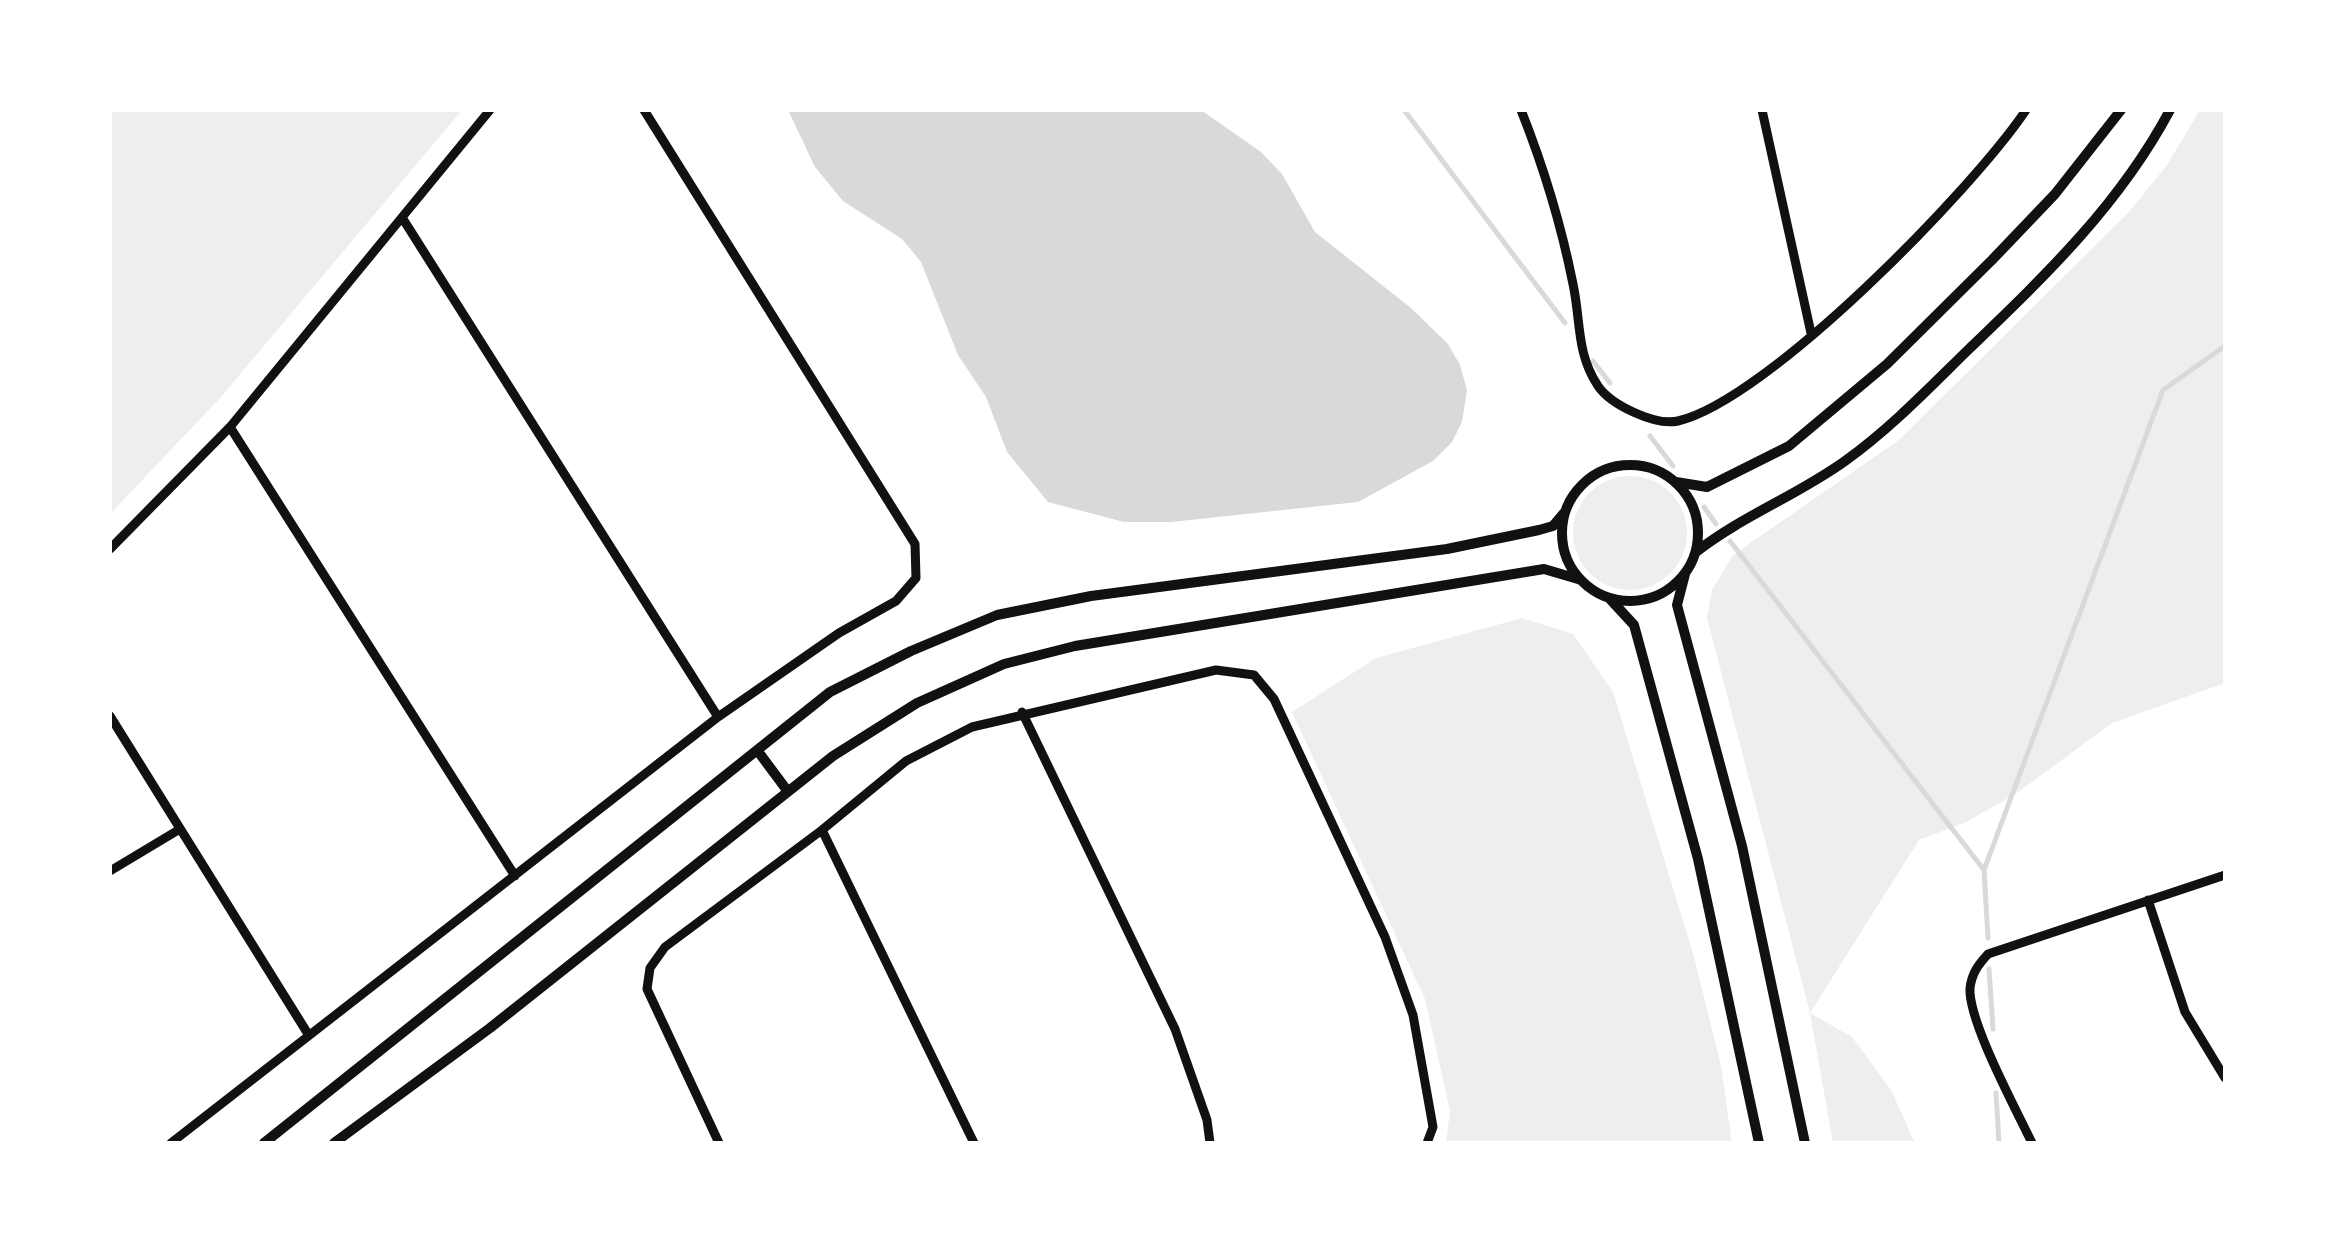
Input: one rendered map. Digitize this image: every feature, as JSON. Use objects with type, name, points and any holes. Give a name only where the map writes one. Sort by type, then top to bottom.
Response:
[{"type":"street","points":[[110,548],[230,426],[490,110]]},
{"type":"street","points":[[171,1143],[718,716],[910,590],[919,562],[914,544],[644,110]]},
{"type":"street","points":[[1522,110],[1552,189],[1575,290],[1580,356],[1600,390],[1638,414],[1676,422],[1738,392],[1906,250],[2026,110]]},
{"type":"street","points":[[1762,110],[1811,333]]},
{"type":"street","points":[[1676,482],[1707,487],[1790,446],[1887,364],[1992,260],[2055,194],[2120,110]]},
{"type":"street","points":[[1696,552],[1716,536],[1800,491],[1886,430],[2096,221],[2144,158],[2170,110]]},
{"type":"street","points":[[403,220],[718,716]]},
{"type":"street","points":[[230,426],[515,876]]},
{"type":"street","points":[[264,1143],[830,692],[911,651],[998,615],[1091,596],[1447,549],[1540,530],[1552,526],[1575,491],[1593,475],[1632,464],[1656,469],[1676,482],[1690,500],[1698,528],[1696,552],[1677,605],[1742,846],[1805,1143]]},
{"type":"street","points":[[1564,512],[1563,547],[1578,580]]},
{"type":"street","points":[[334,1143],[490,1028],[786,790],[917,703],[1004,664],[1075,646],[1544,569],[1578,580],[1610,598],[1634,625],[1698,859],[1759,1143]]},
{"type":"street","points":[[1610,598],[1646,600],[1668,590],[1685,574]]},
{"type":"street","points":[[717,1142],[647,990],[650,968],[665,947],[822,830],[906,761],[972,727],[1022,712],[1216,670],[1254,676],[1274,699],[1385,937],[1413,1015],[1433,1128],[1427,1143]]},
{"type":"street","points":[[1022,712],[1175,1029],[1207,1120],[1210,1143]]},
{"type":"street","points":[[110,716],[308,1034]]},
{"type":"street","points":[[758,750],[786,790]]},
{"type":"street","points":[[110,871],[180,828]]},
{"type":"street","points":[[822,830],[974,1143]]},
{"type":"street","points":[[2032,1143],[1982,1035],[1970,993],[1974,971],[1988,954],[2225,875]]},
{"type":"street","points":[[2148,900],[2185,1012],[2225,1078]]},
{"type":"shaded area","points":[[110,110],[462,110],[221,397],[110,514]]},
{"type":"shaded area","points":[[788,110],[1201,110],[1261,152],[1282,174],[1315,232],[1411,308],[1448,344],[1460,365],[1467,390],[1462,422],[1452,442],[1433,461],[1358,502],[1171,522],[1124,522],[1048,502],[1007,452],[986,397],[958,355],[921,262],[902,239],[843,201],[815,167]]},
{"type":"shaded area","points":[[2200,110],[2225,110],[2225,683],[2112,723],[2017,793],[1966,822],[1919,840],[1810,1013],[1707,618],[1712,590],[1733,555],[1899,440],[2128,213],[2167,165]]},
{"type":"shaded area","points":[[1630,476],[1652,480],[1671,492],[1683,511],[1687,533],[1683,555],[1671,574],[1652,586],[1630,590],[1608,586],[1589,574],[1577,555],[1573,533],[1577,511],[1589,492],[1608,480]]},
{"type":"shaded area","points":[[1522,618],[1573,634],[1613,692],[1694,957],[1721,1066],[1732,1143],[1446,1143],[1450,1111],[1425,999],[1292,712],[1376,658]]},
{"type":"shaded area","points":[[1810,1013],[1852,1037],[1891,1090],[1915,1143],[1833,1143]]},
{"type":"waterway","points":[[1404,110],[1565,323]]},
{"type":"waterway","points":[[1988,938],[1984,870],[2163,390],[2225,346]]},
{"type":"waterway","points":[[1593,361],[1610,383]]},
{"type":"waterway","points":[[1650,436],[1673,466]]},
{"type":"waterway","points":[[1704,507],[1716,524]]},
{"type":"waterway","points":[[1730,541],[1984,870]]},
{"type":"waterway","points":[[1989,969],[1993,1029]]},
{"type":"waterway","points":[[1996,1093],[1999,1143]]}]
